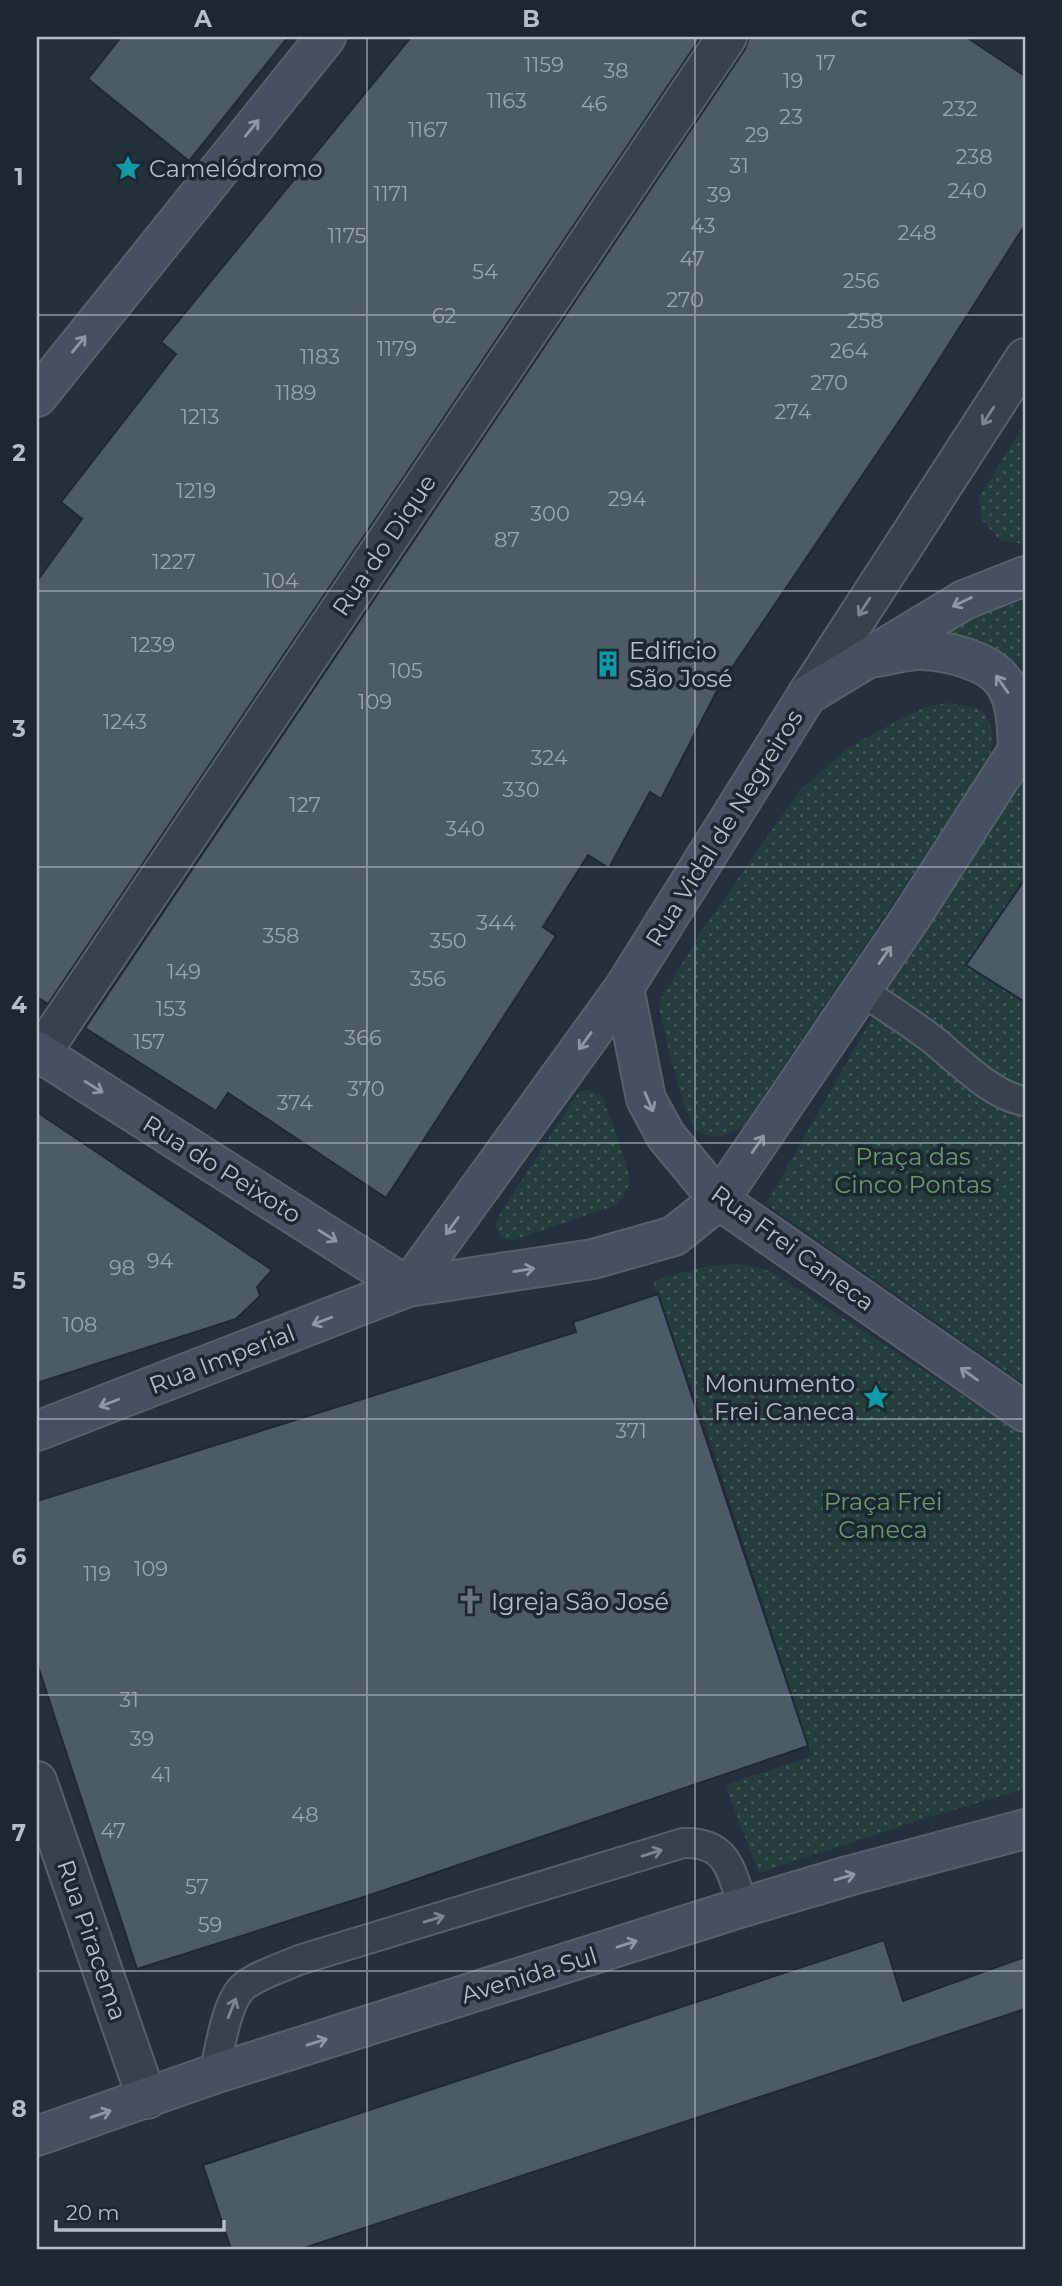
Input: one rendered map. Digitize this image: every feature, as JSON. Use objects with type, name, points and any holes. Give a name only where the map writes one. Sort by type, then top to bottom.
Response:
[{"type":"street","points":[[37,397],[326,37]]},
{"type":"street","name":"Rua do Dique","points":[[39,1052],[727,37]]},
{"type":"street","name":"Rua Vidal de Negreiros","points":[[408,1287],[624,988],[807,695],[1025,358]]},
{"type":"street","points":[[807,695],[964,600],[1025,576]]},
{"type":"street","points":[[408,1287],[617,1253],[674,1236],[719,1200],[911,917],[1022,744],[1006,685],[988,667],[954,655],[916,650],[864,660]]},
{"type":"street","name":"Rua Frei Caneca","points":[[624,988],[646,1100],[666,1136],[719,1200],[1025,1412]]},
{"type":"street","name":"Rua do Peixoto","points":[[39,1052],[408,1287]]},
{"type":"street","name":"Rua Imperial","points":[[37,1431],[408,1287]]},
{"type":"street","name":"Rua Piracema","points":[[37,1781],[147,2098]]},
{"type":"street","name":"Avenida Sul","points":[[37,2136],[214,2074],[743,1907],[1025,1829]]},
{"type":"lane","points":[[860,990],[899,1015],[995,1089],[1014,1100],[1025,1101]]},
{"type":"lane","points":[[214,2074],[231,2005],[242,1988],[299,1960],[683,1843],[699,1843],[716,1849],[729,1863],[743,1907]]},
{"type":"green space","points":[[1025,422],[1025,544],[999,540],[981,518],[979,498]]},
{"type":"green space","points":[[1025,600],[1025,685],[1021,665],[981,645],[921,639],[955,624]]},
{"type":"green space","points":[[948,703],[976,708],[985,714],[992,729],[991,752],[958,807],[743,1126],[720,1136],[702,1133],[697,1130],[686,1109],[659,1008],[661,999],[701,932],[799,791],[848,748],[913,712]]},
{"type":"green space","name":"Praça das Cinco Pontas","points":[[1025,771],[1025,1384],[766,1204],[916,941]]},
{"type":"green space","points":[[589,1090],[601,1095],[618,1138],[628,1173],[629,1184],[625,1193],[617,1205],[514,1240],[504,1239],[497,1228],[499,1216],[575,1097],[581,1091]]},
{"type":"green space","name":"Praça Frei Caneca","points":[[741,1264],[764,1269],[778,1276],[1025,1436],[1025,1789],[759,1873],[725,1785],[812,1756],[703,1418],[653,1281],[707,1266]]},
{"type":"building","name":"Camelódromo","points":[[121,37],[288,37],[189,161],[88,79]]},
{"type":"building","points":[[411,37],[701,37],[48,1004],[37,997],[37,581],[82,519],[61,502],[176,354],[161,342]]},
{"type":"building","points":[[749,37],[966,37],[1025,76],[1025,225],[910,405],[719,687],[661,799],[650,792],[609,868],[588,855],[543,927],[556,936],[386,1198],[228,1093],[216,1111],[85,1028],[745,49]]},
{"type":"building","points":[[1025,879],[1025,1002],[966,965]]},
{"type":"building","points":[[37,1112],[272,1270],[257,1287],[260,1296],[236,1319],[37,1383]]},
{"type":"building","points":[[658,1294],[808,1746],[373,1894],[137,1969],[37,1663],[37,1501],[576,1332],[573,1322]]},
{"type":"building","points":[[884,1940],[903,2001],[1025,1957],[1025,2009],[301,2249],[231,2249],[203,2165]]},
{"type":"place","name":"Camelódromo","points":[[128,168]]},
{"type":"place","name":"Edificio São José","points":[[608,664]]},
{"type":"place","name":"Monumento Frei Caneca","points":[[876,1397]]},
{"type":"place","name":"Igreja São José","points":[[470,1601]]}]
